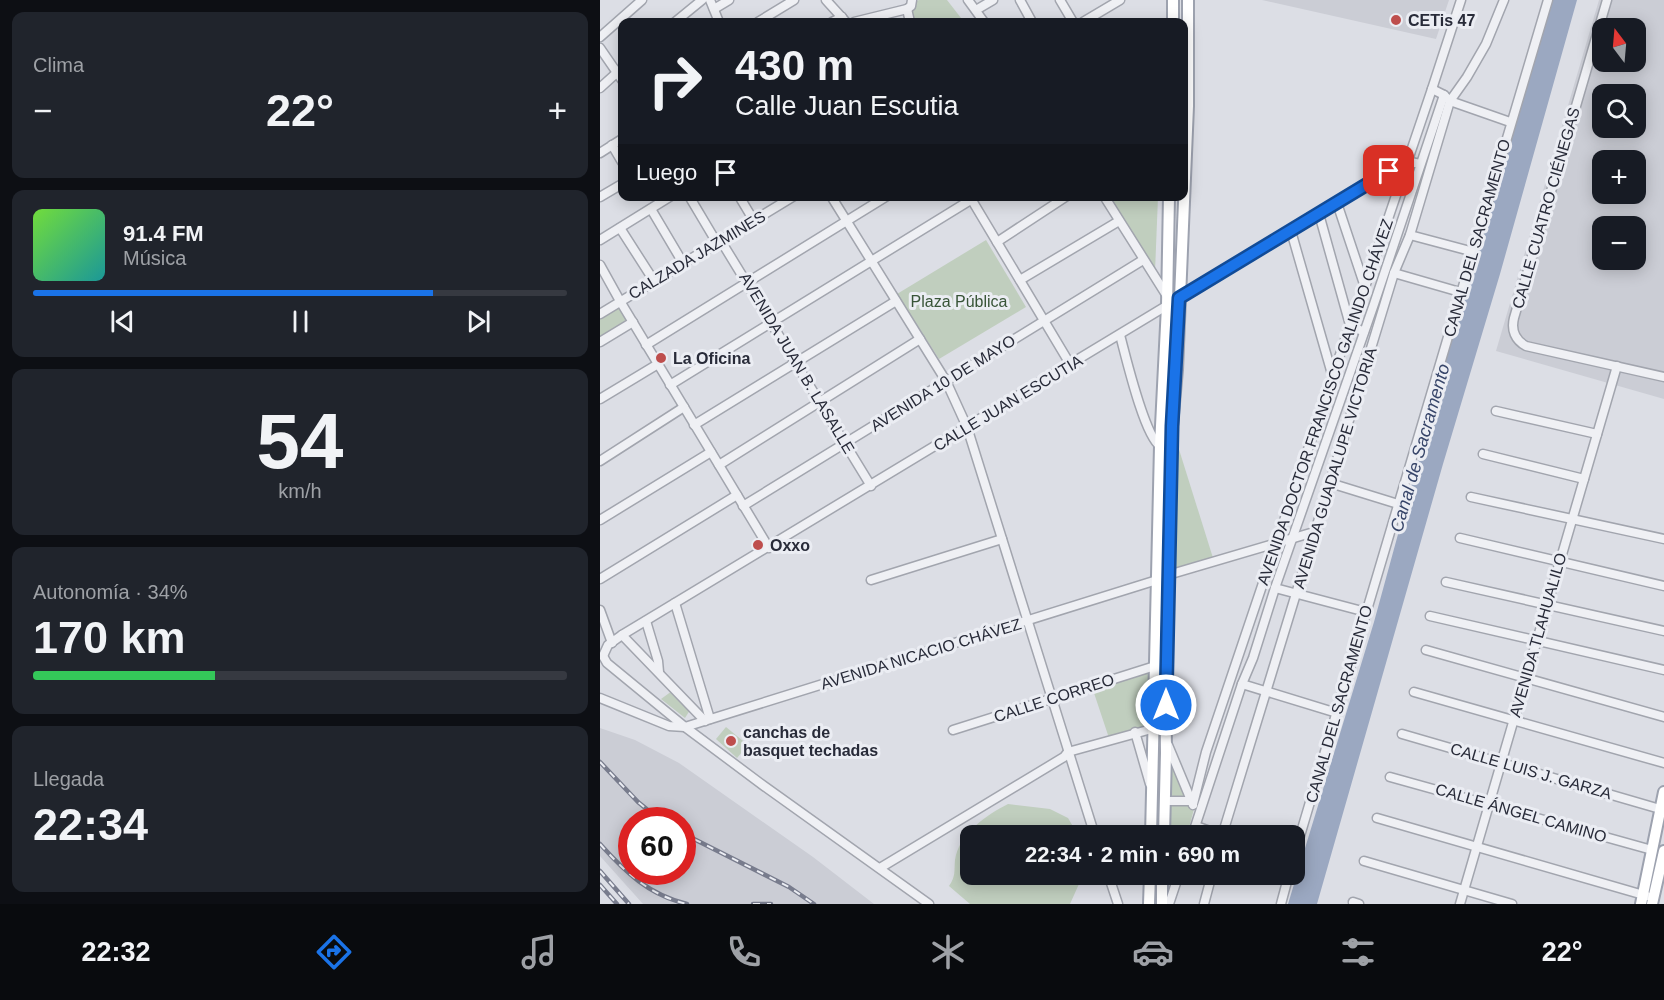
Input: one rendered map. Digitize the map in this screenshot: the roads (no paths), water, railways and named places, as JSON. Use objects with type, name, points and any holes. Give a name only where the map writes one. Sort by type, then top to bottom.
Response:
[{"type":"main road","points":[[1173,0],[1173,18]]},
{"type":"main road","points":[[1186,1],[1186,18]]},
{"type":"main road","points":[[1151,825],[1160,446],[1169,201]]},
{"type":"main road","points":[[1164,825],[1172,426],[1183,201]]},
{"type":"main road","points":[[1157,580],[1164,588],[1164,622],[1167,631]]},
{"type":"main road","points":[[1647,900],[1652,850],[1664,792]]},
{"type":"main road","points":[[1647,900],[1664,851]]},
{"type":"main road","points":[[1149,904],[1150,885]]},
{"type":"main road","points":[[1162,885],[1162,904]]},
{"type":"street","points":[[622,18],[642,0]]},
{"type":"street","points":[[680,18],[702,0]]},
{"type":"street","points":[[710,0],[717,18]]},
{"type":"street","points":[[714,9],[729,0]]},
{"type":"street","points":[[765,18],[794,0]]},
{"type":"street","points":[[969,0],[981,18]]},
{"type":"street","points":[[976,10],[993,0]]},
{"type":"street","points":[[1020,0],[1030,18]]},
{"type":"street","points":[[1060,0],[1071,18]]},
{"type":"street","points":[[1088,18],[1105,4],[1120,0]]},
{"type":"street","name":"AVENIDA DOCTOR FRANCISCO GALINDO CHÁVEZ","points":[[1192,802],[1206,752],[1461,0]]},
{"type":"street","points":[[1447,98],[1467,77],[1486,44],[1504,0]]},
{"type":"street","name":"CANAL DEL SACRAMENTO","points":[[1303,825],[1548,0]]},
{"type":"street","name":"CALLE CUATRO CIÉNEGAS","points":[[1607,0],[1513,323],[1514,335],[1520,343],[1526,346],[1664,377]]},
{"type":"street","points":[[828,1],[842,18]]},
{"type":"street","points":[[867,18],[910,5]]},
{"type":"street","points":[[600,37],[618,21]]},
{"type":"street","points":[[600,48],[618,69]]},
{"type":"street","points":[[600,88],[618,75]]},
{"type":"street","points":[[1432,89],[1447,98],[1510,122]]},
{"type":"street","name":"AVENIDA DOCTOR FRANCISCO GALINDO CHÁVEZ","points":[[1196,825],[1242,684],[1254,658],[1275,588],[1420,164],[1447,98]]},
{"type":"street","name":"AVENIDA GUADALUPE VICTORIA","points":[[1225,825],[1394,273],[1410,235],[1447,98]]},
{"type":"street","points":[[600,153],[618,141]]},
{"type":"street","points":[[612,145],[618,155]]},
{"type":"street","points":[[1406,161],[1420,164]]},
{"type":"street","name":"CALLE JUAN ESCUTIA","points":[[601,656],[605,649],[622,635],[1120,334],[1167,301],[1179,298],[1406,161]]},
{"type":"street","points":[[600,196],[618,185]]},
{"type":"street","points":[[600,240],[663,201]]},
{"type":"street","name":"AVENIDA JUAN B. LASALLE","points":[[692,201],[748,282],[871,486]]},
{"type":"street","points":[[742,201],[754,221]]},
{"type":"street","points":[[778,201],[780,205]]},
{"type":"street","name":"CALZADA JAZMINES","points":[[600,314],[786,201]]},
{"type":"street","points":[[834,201],[946,381],[967,427],[1091,825]]},
{"type":"street","points":[[646,345],[879,201]]},
{"type":"street","points":[[670,385],[968,201]]},
{"type":"street","points":[[975,201],[1071,364]]},
{"type":"street","points":[[997,242],[1059,201]]},
{"type":"street","points":[[1107,201],[1167,301]]},
{"type":"street","points":[[1337,203],[1365,287]]},
{"type":"street","points":[[651,209],[683,263]]},
{"type":"street","points":[[1319,214],[1350,325],[1364,332]]},
{"type":"street","points":[[1020,280],[1119,221]]},
{"type":"street","points":[[620,228],[654,281]]},
{"type":"street","points":[[1291,231],[1333,375]]},
{"type":"street","points":[[1410,235],[1474,252]]},
{"type":"street","name":"AVENIDA 10 DE MAYO","points":[[743,506],[1143,260]]},
{"type":"street","points":[[600,265],[769,548]]},
{"type":"street","points":[[1394,273],[1460,292]]},
{"type":"street","points":[[694,425],[896,301]]},
{"type":"street","points":[[600,342],[633,322]]},
{"type":"street","points":[[1120,334],[1148,427],[1155,442],[1160,446]]},
{"type":"street","points":[[719,465],[921,339]]},
{"type":"street","points":[[600,399],[658,364]]},
{"type":"street","name":"AVENIDA TLAHUALILO","points":[[1460,904],[1617,366]]},
{"type":"street","points":[[600,460],[684,407]]},
{"type":"street","points":[[1496,411],[1597,434]]},
{"type":"street","points":[[600,520],[711,452]]},
{"type":"street","points":[[1483,454],[1584,478]]},
{"type":"street","points":[[1330,483],[1398,504]]},
{"type":"street","points":[[600,579],[737,495]]},
{"type":"street","points":[[1471,497],[1664,539]]},
{"type":"street","points":[[1168,575],[1314,532]]},
{"type":"street","points":[[1460,538],[1664,586]]},
{"type":"street","points":[[871,580],[1002,540]]},
{"type":"street","name":"AVENIDA NICACIO CHÁVEZ","points":[[685,727],[1157,580]]},
{"type":"street","points":[[1446,582],[1664,631]]},
{"type":"street","points":[[1275,588],[1366,612]]},
{"type":"street","points":[[675,603],[708,720]]},
{"type":"street","points":[[600,610],[612,643]]},
{"type":"street","points":[[1431,616],[1664,670]]},
{"type":"street","points":[[646,621],[659,672]]},
{"type":"street","points":[[622,635],[708,720]]},
{"type":"street","points":[[1242,647],[1254,658]]},
{"type":"street","points":[[1426,650],[1664,717]]},
{"type":"street","points":[[601,656],[685,727],[929,904]]},
{"type":"street","name":"CALLE CORREO","points":[[953,730],[1155,666]]},
{"type":"street","points":[[1242,684],[1337,712]]},
{"type":"street","points":[[1414,692],[1664,763]]},
{"type":"street","points":[[600,698],[669,726],[685,727]]},
{"type":"street","points":[[660,722],[670,714]]},
{"type":"street","points":[[880,868],[1068,753],[1166,725]]},
{"type":"street","points":[[1135,732],[1152,789]]},
{"type":"street","name":"CALLE LUIS J. GARZA","points":[[1402,734],[1660,809]]},
{"type":"street","points":[[1166,741],[1192,802],[1200,813]]},
{"type":"street","name":"CALLE ÁNGEL CAMINO","points":[[1390,777],[1652,850]]},
{"type":"street","points":[[1165,801],[1192,802]]},
{"type":"street","points":[[1377,818],[1647,900]]},
{"type":"street","points":[[1364,861],[1512,904]]},
{"type":"street","points":[[1112,885],[1118,904]]},
{"type":"street","points":[[1169,904],[1175,885]]},
{"type":"street","points":[[1204,904],[1209,885]]},
{"type":"street","points":[[1281,904],[1286,885]]},
{"type":"water","name":"Canal de Sacramento","points":[[1552,0],[1577,0],[1317,904],[1288,904],[1294,885],[1305,885],[1305,848],[1374,622],[1455,326]]},
{"type":"railway","points":[[600,762],[644,807]]},
{"type":"railway","points":[[696,840],[789,887],[814,904]]},
{"type":"railway","points":[[600,844],[619,864],[649,888],[687,904]]},
{"type":"railway","points":[[600,871],[629,904]]},
{"type":"railway","points":[[600,885],[617,904]]},
{"type":"railway","points":[[753,904],[771,904]]},
{"type":"place","name":"CETis 47","points":[[1396,20]]},
{"type":"place","name":"La Oficina","points":[[661,358]]},
{"type":"place","name":"Oxxo","points":[[758,545]]},
{"type":"place","name":"canchas de basquet techadas","points":[[731,741]]},
{"type":"park label","name":"Plaza Pública","points":[[959,301]]}]
